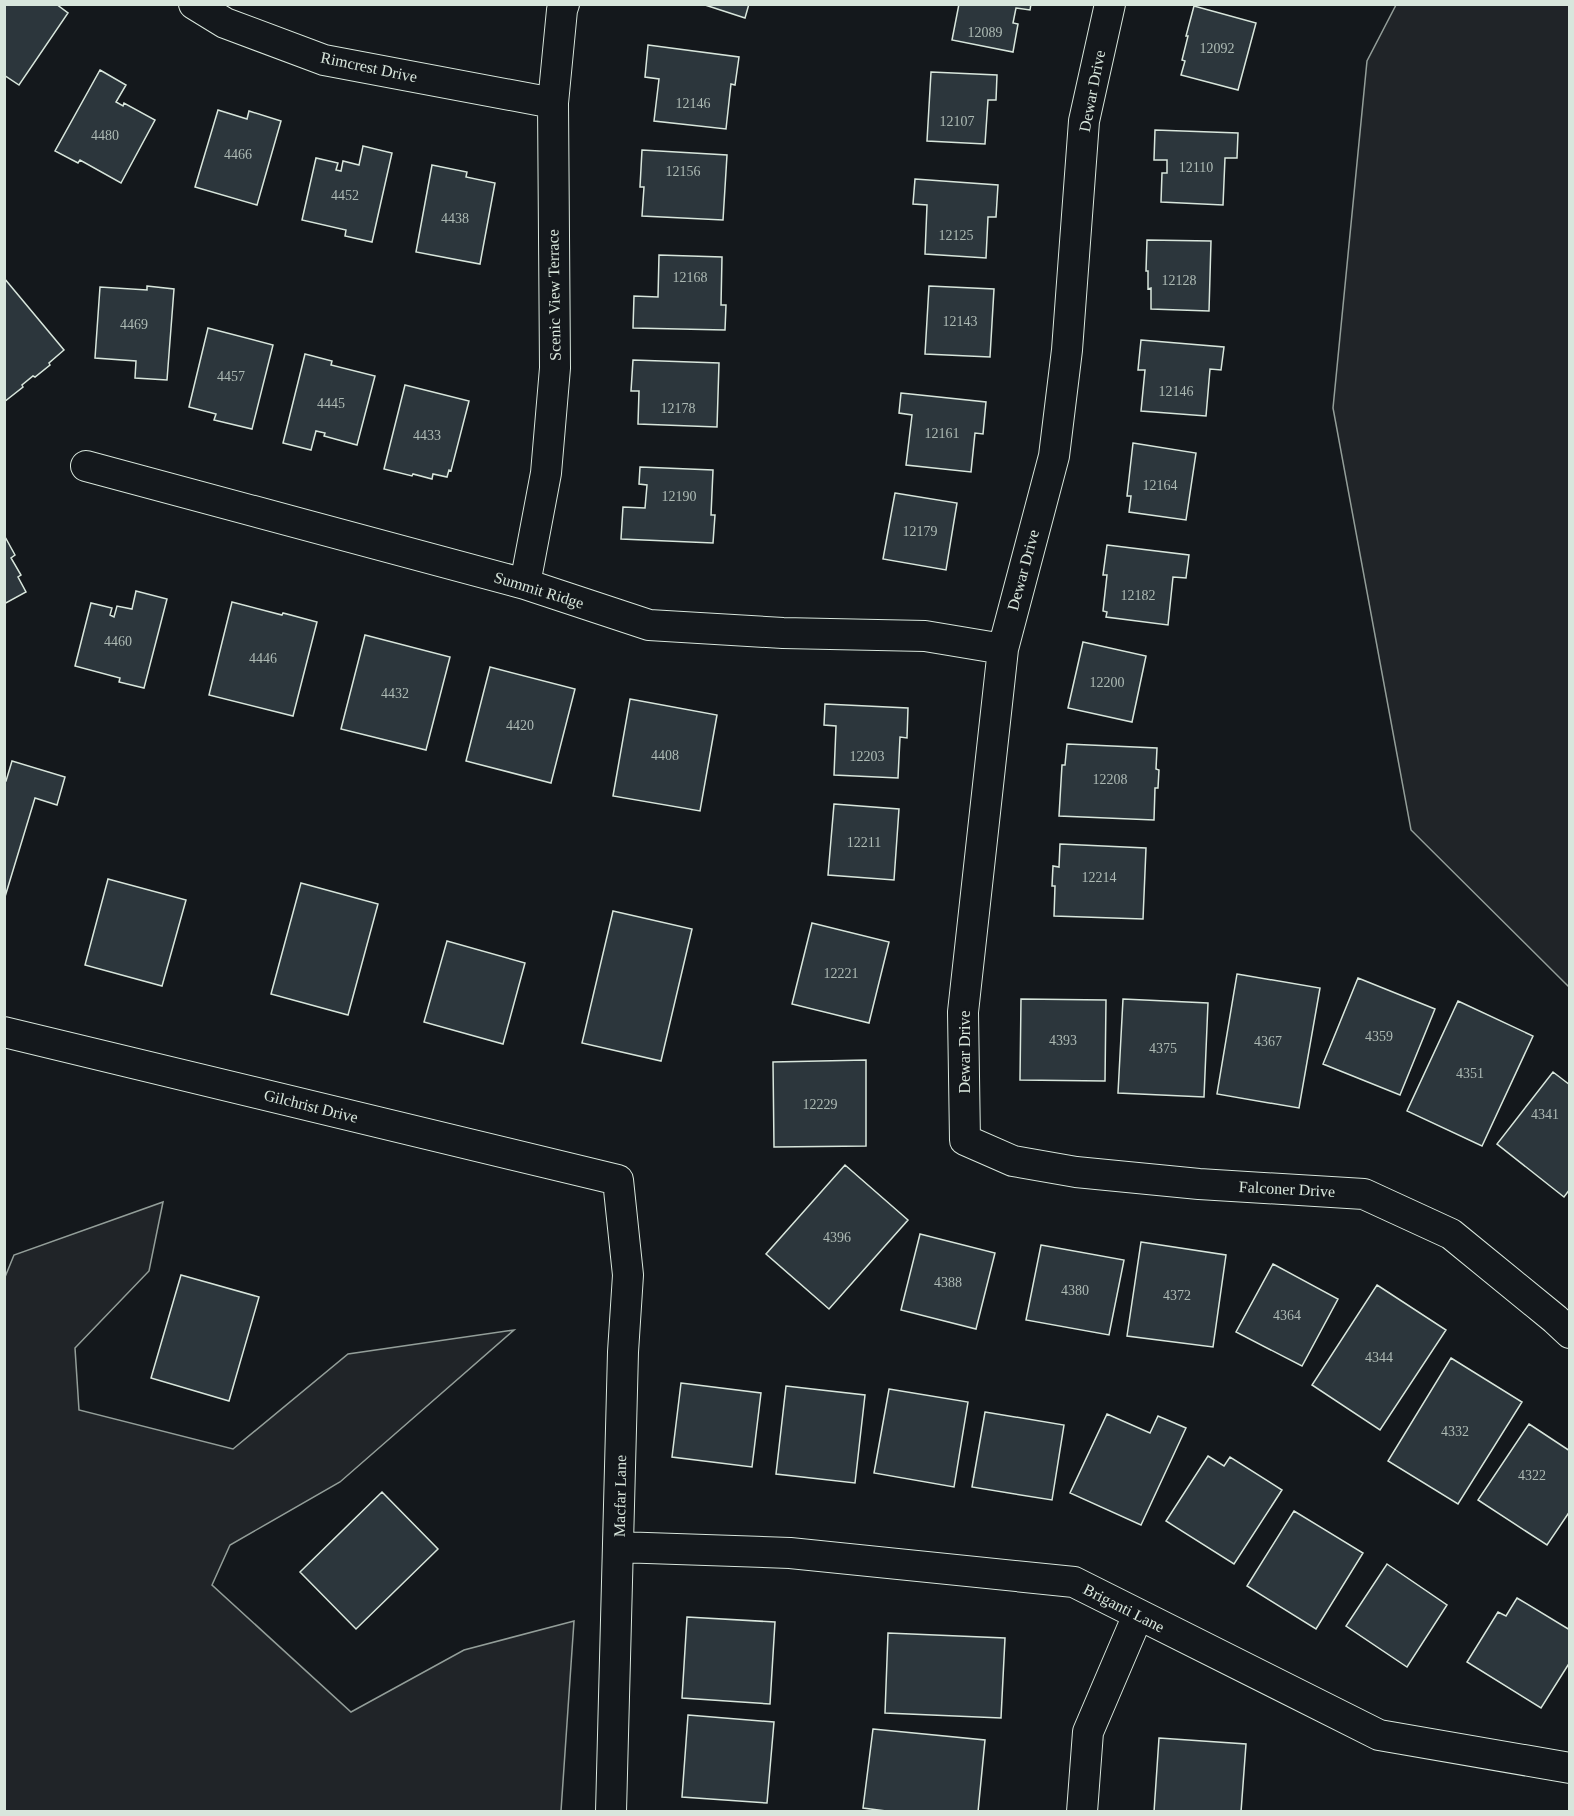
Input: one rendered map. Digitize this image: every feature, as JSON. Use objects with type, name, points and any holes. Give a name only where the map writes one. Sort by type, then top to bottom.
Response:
[{"type":"street","name":"Rimcrest Drive","points":[[194,4],[225,23],[324,60],[553,103]]},
{"type":"street","name":"Scenic View Terrace","points":[[525,584],[546,473],[555,368],[553,103],[564,4]]},
{"type":"street","name":"Dewar Drive","points":[[965,1140],[963,1012],[1003,649],[1054,456],[1067,350],[1084,121],[1110,4]]},
{"type":"street","name":"Summit Ridge","points":[[86,466],[525,584],[650,625],[783,633],[925,636],[1003,649]]},
{"type":"street","name":"Gilchrist Drive","points":[[4,1032],[618,1180]]},
{"type":"street","name":"Falconer Drive","points":[[965,1140],[1013,1161],[1076,1172],[1199,1184],[1364,1194],[1451,1234],[1569,1333]]},
{"type":"street","name":"Macfar Lane","points":[[611,1812],[623,1352],[628,1275],[618,1180]]},
{"type":"street","name":"Briganti Lane","points":[[618,1547],[790,1553],[1074,1582],[1379,1735],[1569,1768]]},
{"type":"street","points":[[1082,1812],[1088,1732],[1138,1615]]},
{"type":"shaded area","points":[[1396,5],[1569,5],[1569,987],[1411,830],[1333,408],[1367,61]]},
{"type":"shaded area","points":[[163,1202],[149,1271],[75,1348],[79,1410],[233,1449],[348,1354],[514,1330],[340,1482],[230,1545],[212,1585],[351,1712],[464,1650],[574,1621],[561,1811],[5,1811],[5,1277],[14,1255]]},
{"type":"building","points":[[4,4],[56,4],[68,13],[19,85],[4,75]]},
{"type":"building","points":[[702,4],[749,4],[745,18]]},
{"type":"building","points":[[959,4],[1031,4],[1030,10],[1016,8],[1013,23],[1018,24],[1013,52],[952,40]]},
{"type":"building","points":[[1194,6],[1256,23],[1238,90],[1181,75],[1185,61],[1182,60],[1188,36],[1186,36]]},
{"type":"building","points":[[648,45],[739,57],[735,85],[731,84],[726,129],[654,121],[659,79],[645,77]]},
{"type":"building","points":[[100,70],[126,85],[116,102],[123,106],[124,103],[155,120],[121,183],[80,160],[78,163],[55,151]]},
{"type":"building","points":[[931,72],[997,75],[996,100],[988,100],[985,144],[927,141]]},
{"type":"building","points":[[218,110],[247,119],[249,111],[281,121],[257,205],[195,187]]},
{"type":"building","points":[[1155,130],[1238,133],[1237,158],[1225,158],[1223,205],[1161,202],[1162,173],[1167,173],[1167,160],[1154,160]]},
{"type":"building","points":[[363,146],[392,153],[372,242],[345,236],[346,230],[302,220],[316,158],[338,163],[336,170],[341,171],[343,161],[359,165]]},
{"type":"building","points":[[642,150],[727,155],[723,220],[642,216],[644,187],[640,187]]},
{"type":"building","points":[[432,165],[467,172],[466,177],[495,183],[480,264],[416,252]]},
{"type":"building","points":[[915,179],[998,185],[996,217],[988,217],[986,258],[925,254],[927,205],[913,204]]},
{"type":"building","points":[[1147,240],[1211,241],[1209,311],[1151,309],[1151,288],[1148,289],[1148,271],[1146,271]]},
{"type":"building","points":[[659,255],[722,257],[721,305],[726,305],[725,330],[633,328],[634,296],[658,297]]},
{"type":"building","points":[[4,278],[64,350],[49,363],[50,365],[35,377],[33,376],[4,402]]},
{"type":"building","points":[[147,286],[174,289],[167,380],[135,378],[136,361],[95,358],[100,287],[147,290]]},
{"type":"building","points":[[929,286],[994,289],[990,357],[925,354]]},
{"type":"building","points":[[208,328],[273,345],[252,429],[214,420],[216,414],[189,407]]},
{"type":"building","points":[[1141,340],[1224,347],[1221,370],[1210,369],[1206,416],[1141,411],[1145,370],[1138,370]]},
{"type":"building","points":[[305,354],[332,361],[331,365],[375,376],[357,445],[324,436],[325,433],[316,431],[311,450],[283,443]]},
{"type":"building","points":[[633,360],[719,363],[717,427],[638,424],[639,391],[631,391]]},
{"type":"building","points":[[405,385],[469,401],[451,471],[449,470],[447,477],[433,474],[432,479],[384,469]]},
{"type":"building","points":[[901,393],[986,402],[983,434],[975,433],[971,472],[906,465],[912,415],[899,413]]},
{"type":"building","points":[[1133,443],[1196,453],[1186,520],[1129,512],[1131,496],[1127,496]]},
{"type":"building","points":[[640,467],[713,470],[711,515],[715,515],[713,543],[621,539],[623,507],[645,508],[647,485],[639,484]]},
{"type":"building","points":[[895,493],[957,503],[946,570],[883,559]]},
{"type":"building","points":[[4,535],[15,555],[11,558],[21,575],[18,577],[26,592],[4,604]]},
{"type":"building","points":[[1107,545],[1189,555],[1186,578],[1173,577],[1168,625],[1106,617],[1107,612],[1103,611],[1107,575],[1103,575]]},
{"type":"building","points":[[136,591],[167,599],[144,688],[119,682],[120,678],[75,666],[91,603],[112,608],[110,615],[114,617],[117,606],[132,609]]},
{"type":"building","points":[[232,602],[317,622],[293,716],[209,695]]},
{"type":"building","points":[[365,635],[450,657],[426,750],[341,729]]},
{"type":"building","points":[[1083,642],[1146,656],[1132,722],[1068,708]]},
{"type":"building","points":[[490,667],[575,689],[551,783],[466,761]]},
{"type":"building","points":[[630,699],[717,715],[700,811],[613,796]]},
{"type":"building","points":[[825,704],[908,708],[907,738],[900,737],[898,778],[834,775],[836,726],[824,725]]},
{"type":"building","points":[[1067,744],[1157,748],[1156,769],[1159,770],[1158,788],[1155,788],[1154,820],[1059,816],[1062,765],[1065,765]]},
{"type":"building","points":[[12,761],[65,777],[57,805],[35,798],[4,900],[4,781],[6,781]]},
{"type":"building","points":[[834,804],[899,809],[894,880],[828,875]]},
{"type":"building","points":[[1060,844],[1146,848],[1143,919],[1054,916],[1053,866],[1059,867]]},
{"type":"building","points":[[108,879],[186,900],[162,986],[85,965]]},
{"type":"building","points":[[301,883],[378,904],[348,1015],[271,994]]},
{"type":"building","points":[[613,911],[692,929],[661,1061],[582,1043]]},
{"type":"building","points":[[812,923],[889,942],[869,1023],[792,1004]]},
{"type":"building","points":[[447,941],[525,963],[503,1044],[424,1022]]},
{"type":"building","points":[[1237,974],[1320,988],[1299,1108],[1217,1094]]},
{"type":"building","points":[[1358,978],[1435,1009],[1400,1095],[1323,1064]]},
{"type":"building","points":[[1021,999],[1106,1000],[1105,1081],[1020,1080]]},
{"type":"building","points":[[1123,999],[1208,1003],[1204,1097],[1118,1093]]},
{"type":"building","points":[[1458,1001],[1533,1036],[1482,1146],[1407,1111]]},
{"type":"building","points":[[866,1060],[866,1146],[774,1147],[773,1062]]},
{"type":"building","points":[[1553,1072],[1570,1085],[1570,1189],[1564,1197],[1497,1144]]},
{"type":"building","points":[[845,1165],[908,1220],[829,1309],[766,1254]]},
{"type":"building","points":[[920,1234],[995,1253],[976,1329],[901,1310]]},
{"type":"building","points":[[1141,1242],[1226,1255],[1213,1347],[1127,1336]]},
{"type":"building","points":[[1041,1245],[1124,1260],[1109,1335],[1026,1320]]},
{"type":"building","points":[[1273,1264],[1338,1299],[1302,1366],[1236,1332]]},
{"type":"building","points":[[181,1275],[259,1297],[229,1401],[151,1378]]},
{"type":"building","points":[[1377,1285],[1446,1330],[1380,1430],[1312,1385]]},
{"type":"building","points":[[1451,1358],[1522,1402],[1458,1504],[1388,1461]]},
{"type":"building","points":[[681,1383],[761,1393],[752,1467],[672,1457]]},
{"type":"building","points":[[786,1386],[865,1395],[855,1483],[776,1474]]},
{"type":"building","points":[[889,1389],[968,1402],[954,1487],[874,1473]]},
{"type":"building","points":[[985,1412],[1064,1425],[1052,1500],[972,1487]]},
{"type":"building","points":[[1107,1414],[1150,1433],[1158,1416],[1186,1428],[1141,1525],[1070,1493]]},
{"type":"building","points":[[1529,1424],[1570,1451],[1570,1511],[1547,1545],[1478,1500]]},
{"type":"building","points":[[1208,1456],[1224,1466],[1230,1457],[1282,1490],[1234,1564],[1166,1521]]},
{"type":"building","points":[[382,1492],[438,1549],[356,1629],[300,1572]]},
{"type":"building","points":[[1294,1511],[1363,1553],[1316,1629],[1247,1586]]},
{"type":"building","points":[[1387,1564],[1447,1605],[1407,1667],[1346,1626]]},
{"type":"building","points":[[1517,1598],[1570,1630],[1570,1662],[1541,1708],[1467,1662],[1498,1612],[1506,1616]]},
{"type":"building","points":[[687,1617],[775,1622],[770,1704],[682,1698]]},
{"type":"building","points":[[888,1633],[1005,1638],[1001,1718],[885,1713]]},
{"type":"building","points":[[688,1715],[774,1722],[767,1803],[682,1797]]},
{"type":"building","points":[[873,1729],[985,1740],[978,1812],[894,1812],[863,1808]]},
{"type":"building","points":[[1159,1738],[1246,1744],[1241,1812],[1154,1812]]}]
